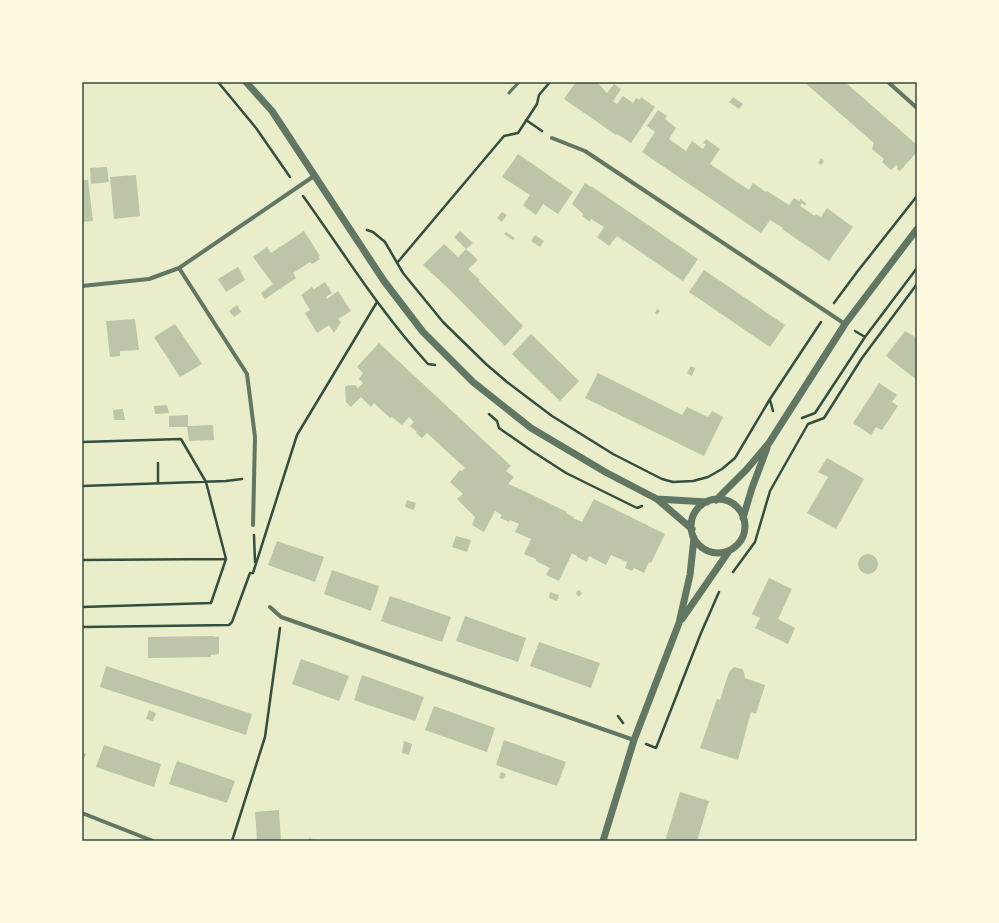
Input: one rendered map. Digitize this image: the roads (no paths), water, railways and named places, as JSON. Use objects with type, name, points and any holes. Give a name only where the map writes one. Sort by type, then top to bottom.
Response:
[{"type":"street","points":[[246,82],[272,111],[389,289],[423,332],[473,382],[531,428],[607,473],[657,498],[692,529]]},
{"type":"street","points":[[888,82],[917,108]]},
{"type":"street","points":[[552,138],[586,151],[845,324]]},
{"type":"street","points":[[82,286],[149,278],[179,268],[314,176]]},
{"type":"street","points":[[716,500],[747,469],[769,443],[845,324],[917,229]]},
{"type":"street","points":[[179,268],[247,374],[255,437],[253,525]]},
{"type":"street","points":[[743,518],[752,488],[769,443]]},
{"type":"street","points":[[657,498],[707,502],[716,500],[725,501],[733,504],[739,510],[743,518],[745,528],[743,536],[738,544],[729,550],[722,553],[711,552],[701,547],[694,538]]},
{"type":"street","points":[[603,841],[634,740],[679,623],[690,575],[694,538],[692,523],[695,513],[707,502]]},
{"type":"street","points":[[679,623],[729,550]]},
{"type":"street","points":[[270,607],[282,617],[634,740]]},
{"type":"street","points":[[82,813],[153,841]]},
{"type":"lane","points":[[509,93],[519,82]]}]
